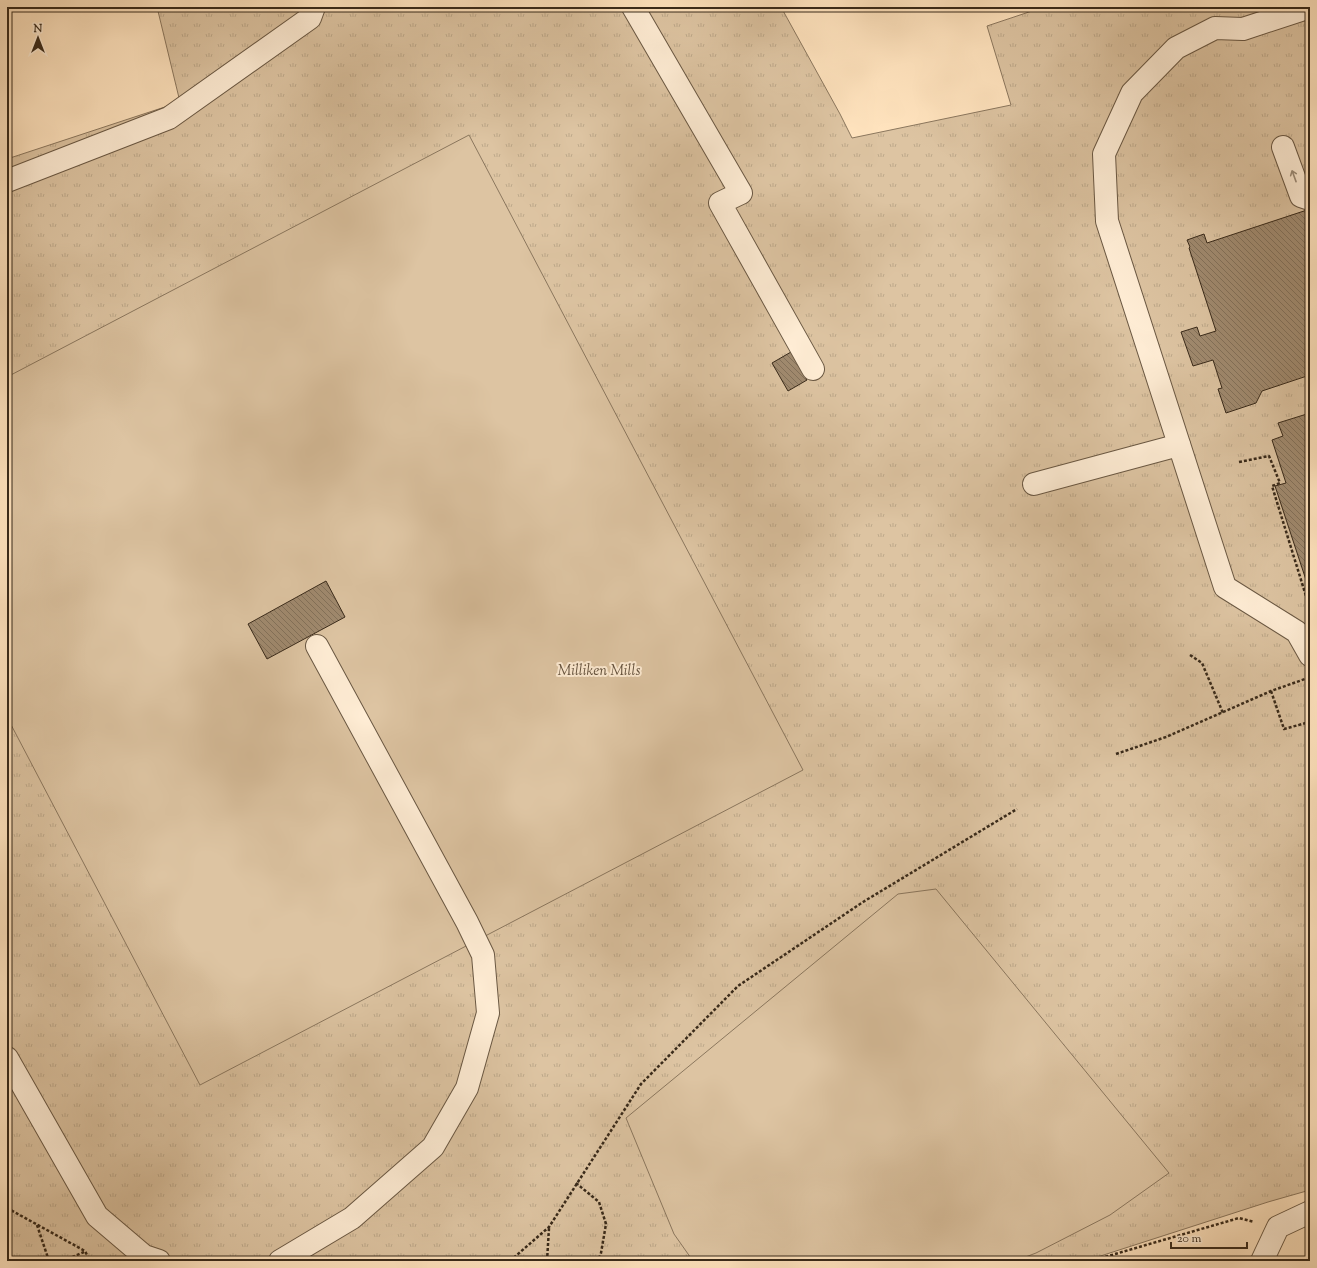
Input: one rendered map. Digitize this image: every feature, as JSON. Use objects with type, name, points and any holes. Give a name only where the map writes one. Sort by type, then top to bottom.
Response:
[{"type":"lane","points":[[7,181],[169,118],[310,18],[314,7]]},
{"type":"lane","points":[[633,7],[741,193],[720,203],[813,369]]},
{"type":"lane","points":[[1310,7],[1242,29],[1215,28],[1176,48],[1132,93],[1104,154],[1107,221],[1225,587],[1297,632],[1310,655]]},
{"type":"lane","points":[[1283,147],[1301,196],[1310,199]]},
{"type":"lane","points":[[1034,484],[1179,445]]},
{"type":"lane","points":[[280,1261],[352,1218],[433,1147],[468,1088],[488,1013],[483,955],[468,922],[317,646]]},
{"type":"lane","points":[[7,1058],[97,1216],[144,1256],[159,1261]]},
{"type":"lane","points":[[1262,1261],[1278,1227],[1310,1212]]},
{"type":"path","points":[[1240,462],[1269,456],[1280,483],[1272,486],[1310,608]]},
{"type":"path","points":[[1190,656],[1202,663],[1223,713]]},
{"type":"path","points":[[1116,754],[1166,737],[1271,691],[1310,677]]},
{"type":"path","points":[[1271,691],[1284,729],[1310,723]]},
{"type":"path","points":[[510,1261],[549,1227],[641,1084],[738,986],[863,902],[1017,809]]},
{"type":"path","points":[[576,1183],[599,1202],[606,1224],[602,1253],[598,1261]]},
{"type":"path","points":[[7,1208],[85,1251],[90,1261]]},
{"type":"path","points":[[1091,1261],[1239,1218],[1278,1227]]},
{"type":"path","points":[[37,1225],[50,1261]]},
{"type":"path","points":[[547,1261],[549,1227]]},
{"type":"path","points":[[62,1261],[85,1251]]},
{"type":"green space","name":"Milliken Mills","points":[[157,7],[781,7],[852,138],[1011,105],[987,26],[1044,7],[1310,7],[1310,1190],[1085,1261],[7,1261],[7,159],[180,102]]},
{"type":"green space","points":[[469,135],[803,770],[200,1085],[7,717],[7,377]]},
{"type":"green space","points":[[936,889],[1169,1173],[1110,1215],[1036,1253],[1015,1261],[693,1261],[674,1234],[626,1118],[898,894]]},
{"type":"building","points":[[1310,209],[1310,375],[1262,391],[1256,403],[1226,413],[1218,389],[1222,388],[1213,360],[1193,366],[1181,332],[1197,327],[1200,336],[1216,331],[1187,240],[1204,234],[1207,243]]},
{"type":"building","points":[[791,352],[807,380],[788,391],[772,363]]},
{"type":"building","points":[[1310,413],[1310,585],[1308,586],[1275,486],[1286,483],[1272,440],[1283,436],[1278,423]]},
{"type":"building","points":[[326,581],[345,617],[267,659],[248,624]]}]
